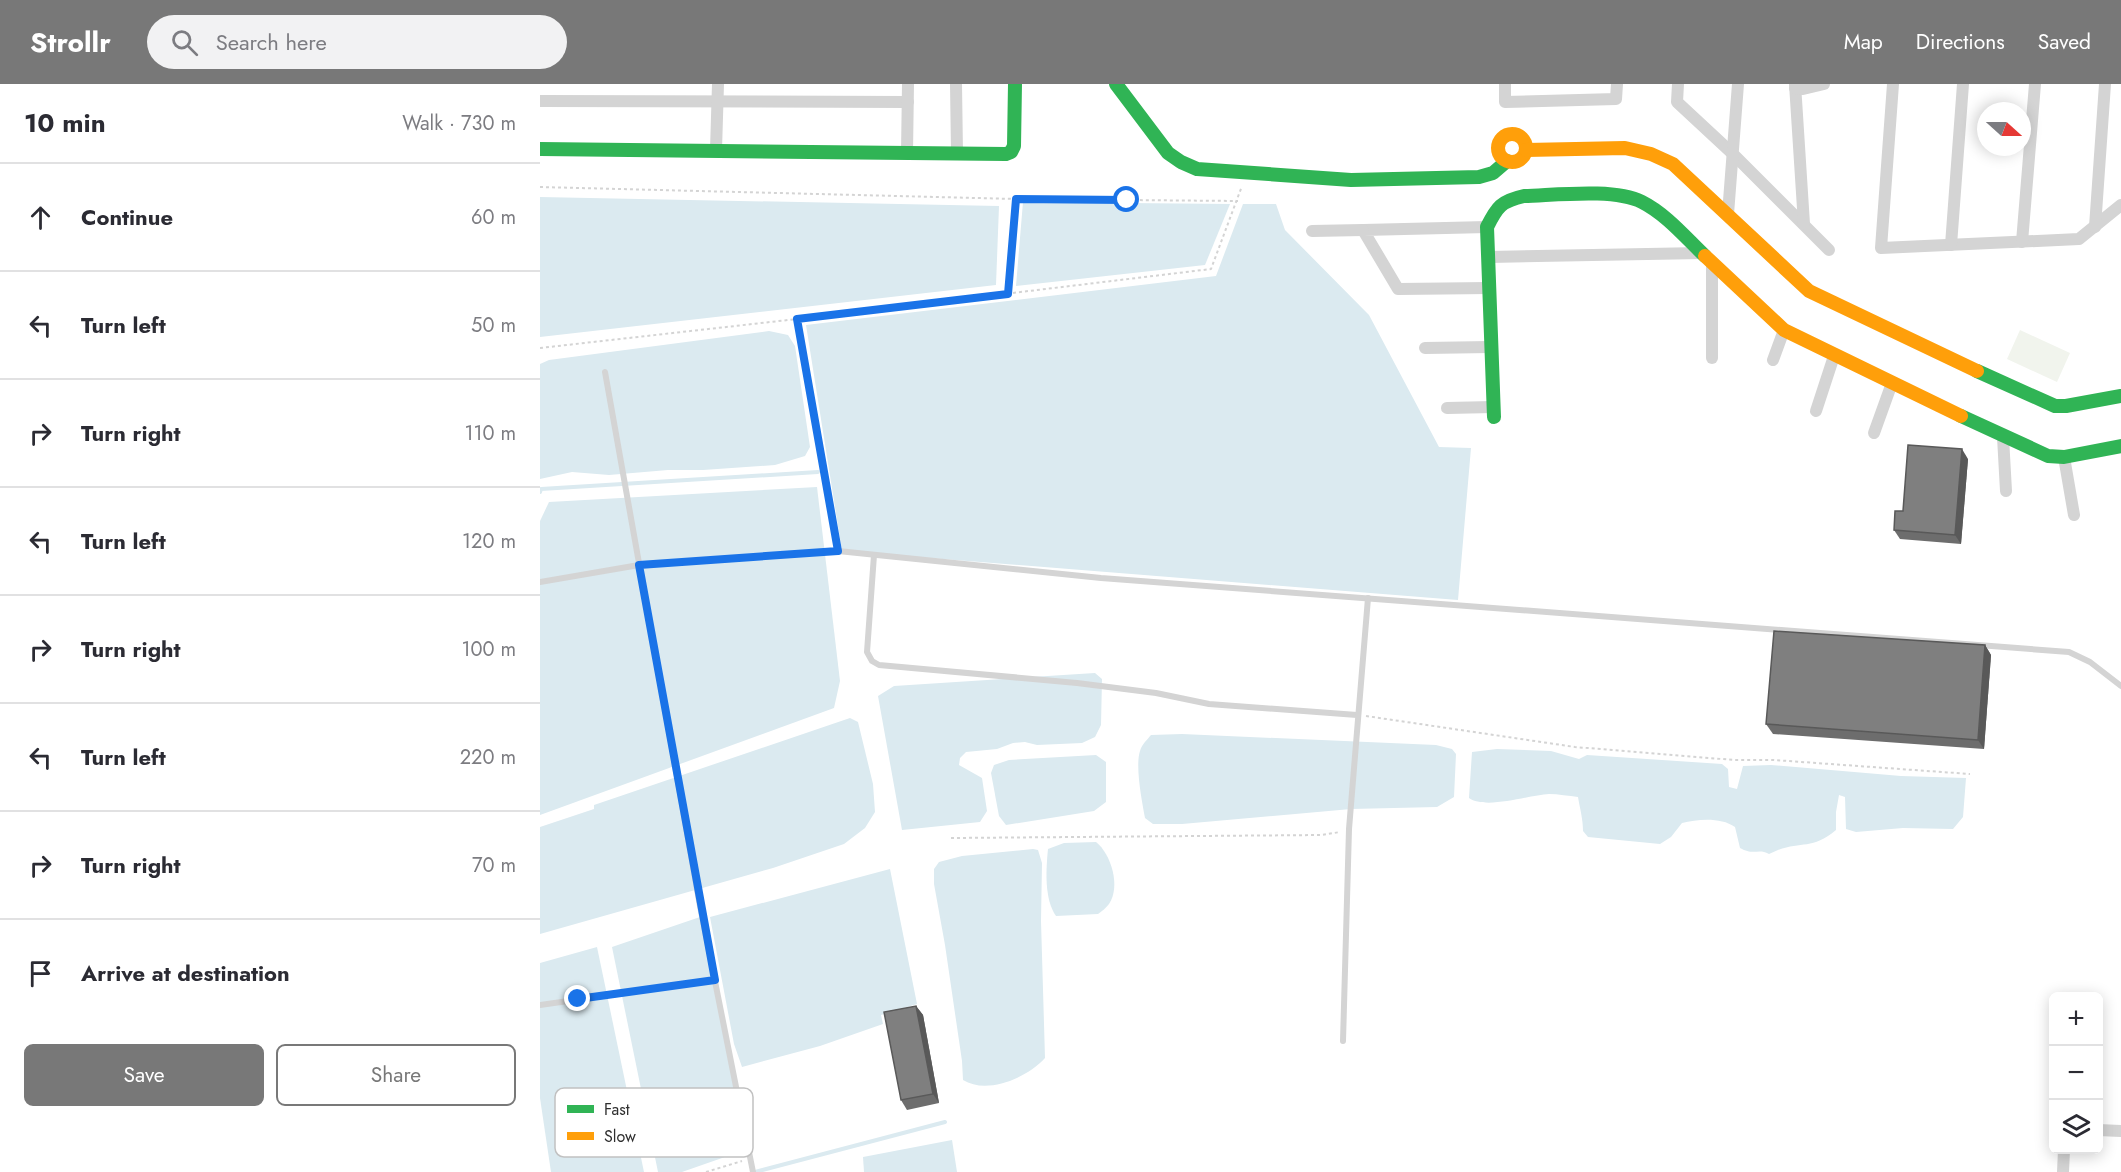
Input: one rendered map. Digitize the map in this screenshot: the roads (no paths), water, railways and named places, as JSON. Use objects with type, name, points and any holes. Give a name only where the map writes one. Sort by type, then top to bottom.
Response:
[{"type":"street","points":[[716,150],[718,84]]},
{"type":"street","points":[[908,84],[908,153]]},
{"type":"street","points":[[956,84],[957,153]]},
{"type":"street","points":[[540,149],[1006,154],[1011,152],[1014,146],[1015,84]]},
{"type":"street","points":[[1116,84],[1168,153],[1197,169],[1350,180],[1479,177],[1493,173],[1507,161]]},
{"type":"street","points":[[1505,84],[1506,102],[1616,99],[1617,84]]},
{"type":"street","points":[[1678,84],[1677,102],[1733,153],[1829,250]]},
{"type":"street","points":[[1728,214],[1738,84]]},
{"type":"street","points":[[1804,224],[1795,86],[1803,88],[1824,84]]},
{"type":"street","points":[[1893,84],[1881,248],[2079,239],[2121,205]]},
{"type":"street","points":[[1951,245],[1963,84]]},
{"type":"street","points":[[2022,242],[2034,84]]},
{"type":"street","points":[[2095,227],[2105,84]]},
{"type":"street","points":[[540,101],[908,102]]},
{"type":"street","points":[[1509,134],[1520,136],[1526,144],[1525,155],[1517,162],[1507,161],[1499,154],[1498,148],[1503,137],[1509,134]]},
{"type":"street","points":[[1526,150],[1625,148],[1651,154],[1673,164],[1809,291],[2055,406],[2121,396]]},
{"type":"street","points":[[1447,408],[1494,412],[1487,227],[1496,209],[1509,198],[1524,196],[1619,194],[1642,202],[1660,214],[1784,330],[1834,356],[2003,437],[2048,456],[2064,457],[2121,446]]},
{"type":"street","points":[[1312,231],[1487,227]]},
{"type":"street","points":[[1363,230],[1398,289],[1489,288]]},
{"type":"street","points":[[1489,257],[1702,253]]},
{"type":"street","points":[[1712,264],[1712,358]]},
{"type":"street","points":[[1773,360],[1784,330]]},
{"type":"street","points":[[1425,348],[1490,346]]},
{"type":"street","points":[[1816,411],[1834,356]]},
{"type":"street","points":[[1874,433],[1892,383]]},
{"type":"street","points":[[2003,437],[2006,491]]},
{"type":"street","points":[[2064,457],[2074,515]]},
{"type":"street","points":[[2103,1130],[2121,1131]]},
{"type":"street","points":[[2063,1172],[2064,1154]]},
{"type":"lane","points":[[604,372],[736,1088]]},
{"type":"lane","points":[[540,582],[639,565],[838,551],[1101,578],[2069,652],[2090,662],[2121,686]]},
{"type":"lane","points":[[874,555],[867,652],[872,661],[879,665],[1077,683],[1156,693],[1209,704],[1357,715]]},
{"type":"lane","points":[[1342,1041],[1348,829],[1368,598]]},
{"type":"lane","points":[[540,1005],[715,980]]},
{"type":"lane","points":[[750,1157],[753,1172]]},
{"type":"waterway","points":[[540,492],[541,489],[818,472]]},
{"type":"waterway","points":[[755,1172],[945,1122]]}]
